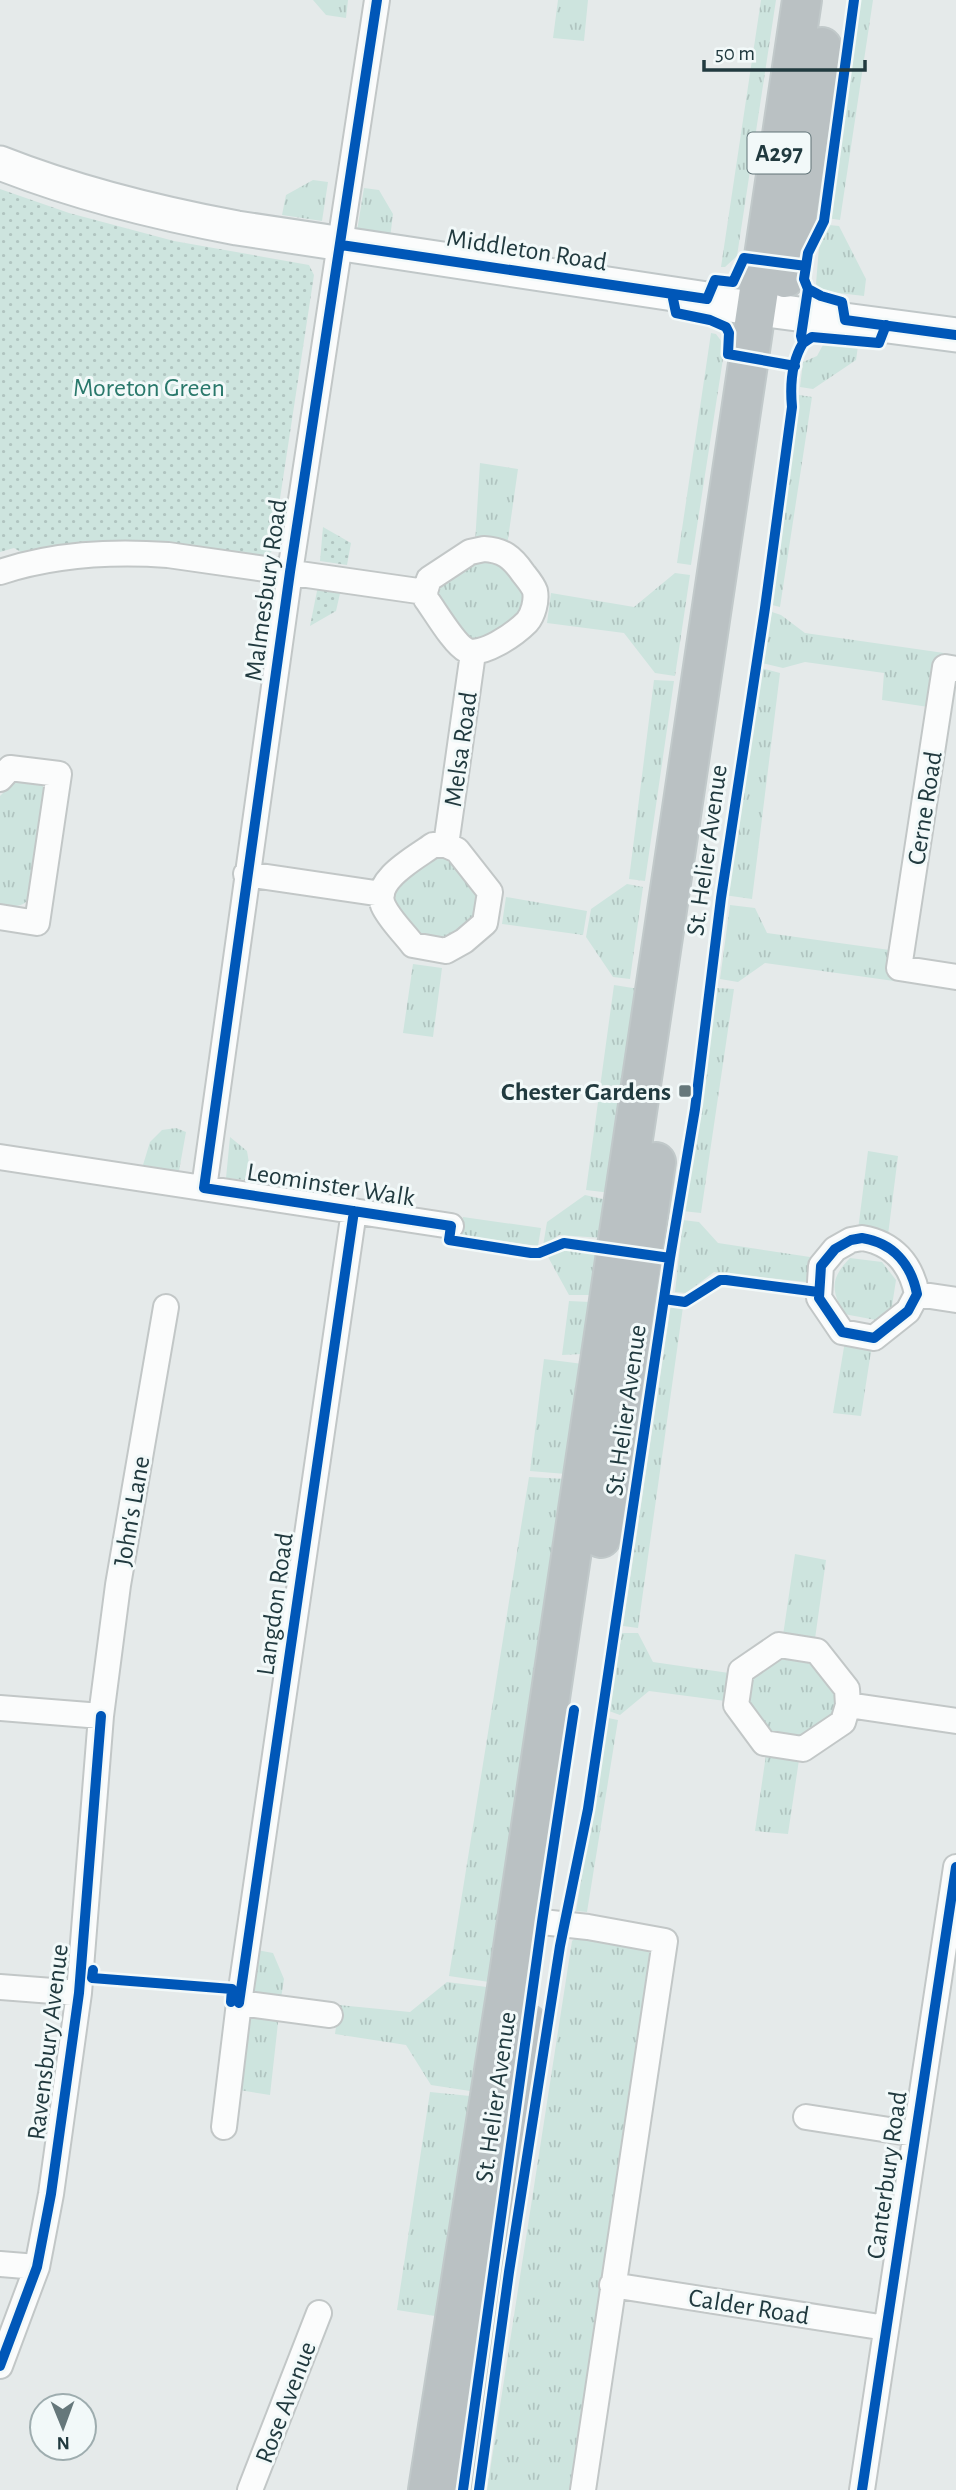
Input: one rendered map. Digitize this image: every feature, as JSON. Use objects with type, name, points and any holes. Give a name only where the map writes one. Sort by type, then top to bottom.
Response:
[{"type":"highway","name":"St. Helier Avenue","points":[[463,2490],[542,1922],[728,675],[802,0]]},
{"type":"highway","name":"St. Helier Avenue","points":[[428,2490],[768,309],[797,216],[828,0]]},
{"type":"street","name":"Malmesbury Road","points":[[204,1188],[246,874],[377,0]]},
{"type":"street","name":"Middleton Road","points":[[0,163],[52,182],[163,213],[237,229],[707,299],[730,305],[956,335]]},
{"type":"street","points":[[497,550],[508,555],[518,565],[534,591],[532,614],[527,622],[510,635],[483,652],[473,653],[462,649],[426,599],[425,592],[429,579],[470,552],[497,550]]},
{"type":"street","points":[[0,572],[47,560],[107,552],[168,555],[425,592]]},
{"type":"street","name":"Melsa Road","points":[[446,845],[473,653]]},
{"type":"street","name":"Cerne Road","points":[[951,668],[901,948],[900,968],[956,977]]},
{"type":"street","points":[[0,779],[10,768],[59,774],[37,923],[0,917]]},
{"type":"street","points":[[433,845],[446,845],[457,850],[490,892],[485,923],[464,942],[446,951],[413,945],[382,903],[386,880],[433,845]]},
{"type":"street","points":[[246,874],[382,894]]},
{"type":"street","name":"Leominster Walk","points":[[0,1157],[452,1226]]},
{"type":"street","name":"Langdon Road","points":[[224,2127],[239,2003],[354,1210]]},
{"type":"street","points":[[917,1294],[956,1300]]},
{"type":"street","name":"John's Lane","points":[[101,1716],[118,1585],[166,1307]]},
{"type":"street","points":[[779,1645],[817,1651],[847,1689],[848,1705],[843,1723],[803,1749],[764,1743],[736,1705],[741,1671],[779,1645]]},
{"type":"street","points":[[848,1705],[956,1721]]},
{"type":"street","points":[[0,1709],[101,1716]]},
{"type":"street","name":"Ravensbury Avenue","points":[[0,2366],[37,2267],[51,2194],[79,1993],[101,1716]]},
{"type":"street","name":"Canterbury Road","points":[[862,2490],[956,1867]]},
{"type":"street","points":[[542,1922],[665,1941],[583,2490]]},
{"type":"street","points":[[0,1987],[79,1993]]},
{"type":"street","points":[[239,2003],[330,2015]]},
{"type":"street","name":"Canterbury Road","points":[[806,2117],[915,2134]]},
{"type":"street","points":[[0,2264],[37,2267]]},
{"type":"street","name":"Calder Road","points":[[612,2285],[886,2328]]},
{"type":"street","name":"Rose Avenue","points":[[250,2490],[319,2313]]},
{"type":"green space","points":[[313,0],[348,0],[346,18],[326,15]]},
{"type":"green space","points":[[558,0],[588,0],[584,41],[553,38]]},
{"type":"green space","points":[[761,0],[776,0],[737,256],[725,267],[721,267]]},
{"type":"green space","points":[[856,0],[873,0],[840,220],[827,218]]},
{"type":"green space","points":[[313,180],[328,182],[322,221],[282,215],[286,195]]},
{"type":"green space","points":[[364,188],[379,190],[393,214],[390,238],[357,231]]},
{"type":"green space","name":"Moreton Green","points":[[0,189],[69,213],[174,241],[309,265],[314,275],[272,551],[266,557],[26,555],[14,548],[0,552]]},
{"type":"green space","points":[[829,225],[839,226],[866,279],[864,296],[822,291],[816,284],[819,247]]},
{"type":"green space","points":[[711,333],[716,334],[725,346],[691,565],[677,563]]},
{"type":"green space","points":[[824,343],[858,346],[856,360],[813,389],[800,387],[803,362],[817,356]]},
{"type":"green space","points":[[799,395],[812,397],[780,607],[772,605]]},
{"type":"green space","points":[[480,463],[518,469],[507,546],[475,543]]},
{"type":"green space","points":[[323,527],[351,543],[347,565],[320,561]]},
{"type":"green space","points":[[498,559],[524,591],[521,616],[472,645],[435,596],[437,583],[467,560]]},
{"type":"green space","points":[[675,573],[690,575],[675,676],[655,673],[624,633],[547,623],[551,593],[634,607]]},
{"type":"green space","points":[[318,586],[341,589],[336,611],[310,626]]},
{"type":"green space","points":[[772,612],[781,615],[805,633],[944,653],[935,708],[882,700],[884,673],[805,662],[783,668],[762,663]]},
{"type":"green space","points":[[761,668],[780,673],[752,899],[724,895]]},
{"type":"green space","points":[[654,680],[674,681],[645,881],[629,879]]},
{"type":"green space","points":[[16,780],[39,782],[45,794],[30,898],[23,904],[13,906],[0,904],[0,796]]},
{"type":"green space","points":[[435,852],[450,853],[480,898],[474,921],[450,940],[424,940],[390,902],[393,883]]},
{"type":"green space","points":[[627,884],[643,887],[630,979],[613,977],[586,937],[591,909]]},
{"type":"green space","points":[[506,897],[587,911],[583,935],[502,924]]},
{"type":"green space","points":[[730,905],[755,908],[767,933],[897,951],[894,981],[765,963],[738,982],[720,979]]},
{"type":"green space","points":[[413,964],[442,968],[433,1037],[403,1033]]},
{"type":"green space","points":[[614,985],[639,989],[611,1193],[586,1190]]},
{"type":"green space","points":[[717,988],[734,989],[701,1213],[682,1211],[697,1134]]},
{"type":"green space","points":[[176,1128],[186,1132],[179,1171],[143,1165],[150,1142],[162,1130]]},
{"type":"green space","points":[[230,1137],[247,1151],[249,1163],[245,1180],[226,1178]]},
{"type":"green space","points":[[868,1151],[898,1156],[888,1235],[858,1230]]},
{"type":"green space","points":[[585,1195],[607,1200],[602,1238],[559,1235],[543,1246],[547,1222]]},
{"type":"green space","points":[[463,1217],[541,1228],[538,1246],[460,1235]]},
{"type":"green space","points":[[683,1220],[699,1222],[718,1243],[810,1257],[806,1282],[714,1272],[686,1293],[675,1292]]},
{"type":"green space","points":[[562,1249],[599,1252],[592,1295],[569,1295],[548,1257]]},
{"type":"green space","points":[[850,1258],[882,1262],[896,1280],[892,1306],[876,1320],[844,1314],[840,1305],[835,1291],[836,1278]]},
{"type":"green space","points":[[569,1301],[590,1302],[582,1354],[562,1355]]},
{"type":"green space","points":[[671,1304],[683,1307],[638,1628],[623,1626]]},
{"type":"green space","points":[[845,1341],[872,1345],[861,1416],[833,1413]]},
{"type":"green space","points":[[544,1359],[583,1364],[566,1474],[530,1471]]},
{"type":"green space","points":[[529,1477],[565,1479],[489,1982],[449,1976]]},
{"type":"green space","points":[[795,1554],[826,1560],[814,1646],[782,1642]]},
{"type":"green space","points":[[622,1633],[638,1633],[653,1662],[736,1674],[733,1702],[649,1691],[620,1715],[609,1711]]},
{"type":"green space","points":[[780,1650],[815,1656],[843,1692],[838,1719],[802,1743],[766,1737],[742,1704],[747,1673]]},
{"type":"green space","points":[[608,1718],[618,1720],[587,1912],[576,1911]]},
{"type":"green space","points":[[767,1748],[800,1753],[788,1834],[755,1831]]},
{"type":"green space","points":[[579,1934],[589,1934],[650,1951],[655,1961],[572,2490],[487,2490],[572,1941]]},
{"type":"green space","points":[[251,1949],[273,1953],[284,1979],[280,2005],[243,2000]]},
{"type":"green space","points":[[447,1982],[487,1987],[470,2091],[431,2085],[406,2045],[335,2034],[339,2005],[410,2012]]},
{"type":"green space","points":[[242,2008],[279,2014],[270,2095],[233,2089]]},
{"type":"green space","points":[[430,2092],[470,2096],[435,2316],[397,2310]]},
{"type":"cycle path","points":[[377,0],[290,572],[204,1188],[451,1226],[449,1240],[531,1253],[539,1253],[564,1243],[670,1258]]},
{"type":"cycle path","points":[[479,2490],[509,2272],[560,1946],[588,1809],[670,1258],[695,1109],[721,898],[792,407],[793,374],[803,343],[801,336],[808,289],[804,279],[808,253],[824,221],[854,0]]},
{"type":"cycle path","points":[[341,245],[707,299],[715,280],[733,282],[744,258],[806,266]]},
{"type":"cycle path","points":[[808,289],[842,302],[845,320],[956,335]]},
{"type":"cycle path","points":[[672,294],[676,313],[710,320],[726,327],[729,333],[728,354],[795,366]]},
{"type":"cycle path","points":[[803,343],[812,337],[879,343],[886,325]]},
{"type":"cycle path","points":[[239,2003],[354,1211]]},
{"type":"cycle path","points":[[862,1238],[883,1245],[899,1257],[910,1273],[917,1294],[908,1311],[874,1338],[842,1332],[819,1298],[821,1266],[835,1249],[851,1240],[862,1238]]},
{"type":"cycle path","points":[[664,1299],[685,1302],[720,1280],[818,1292]]},
{"type":"cycle path","points":[[463,2490],[574,1710]]},
{"type":"cycle path","points":[[0,2366],[37,2267],[51,2194],[79,1993],[101,1716]]},
{"type":"cycle path","points":[[862,2490],[956,1867]]},
{"type":"cycle path","points":[[93,1970],[92,1978],[232,1989],[231,2002]]},
{"type":"place","name":"Chester Gardens","points":[[685,1091]]}]
